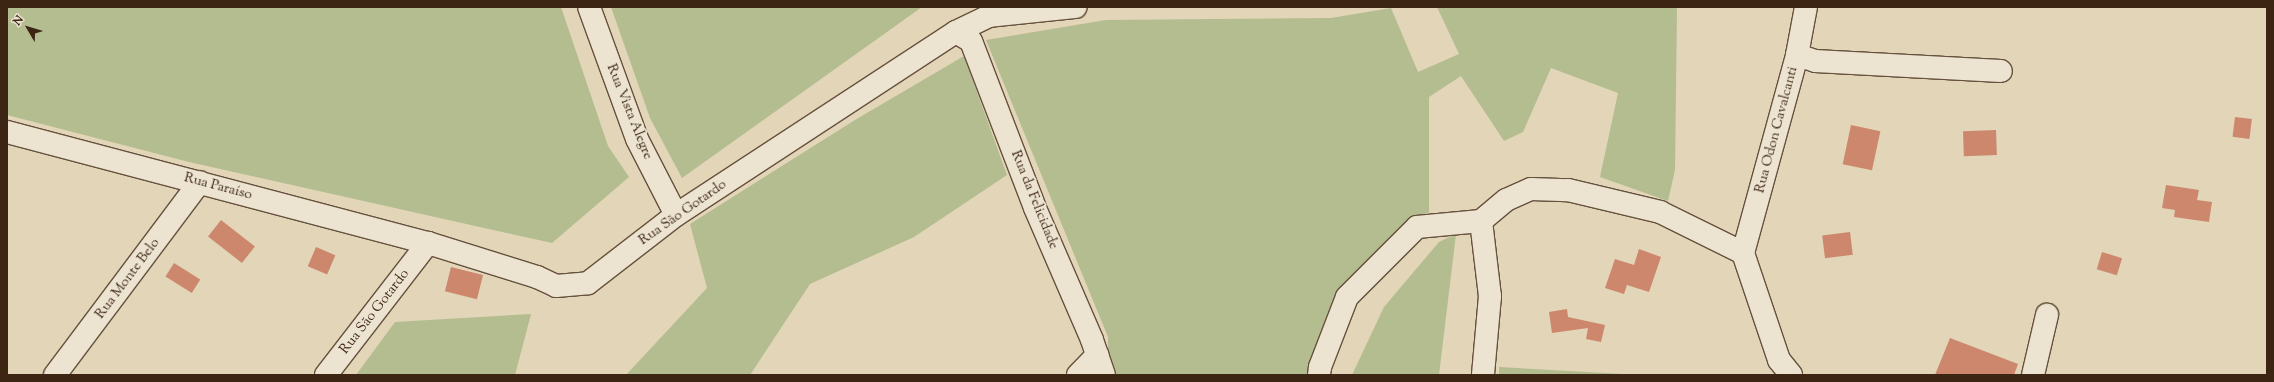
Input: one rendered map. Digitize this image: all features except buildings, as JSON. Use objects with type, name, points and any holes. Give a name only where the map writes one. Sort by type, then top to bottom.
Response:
[{"type":"street","name":"Rua Vista Alegre","points":[[589,7],[637,139],[676,215]]},
{"type":"street","name":"Rua São Gotardo","points":[[326,375],[428,243],[537,277],[556,286],[588,283],[676,215],[956,32],[989,16],[1076,7]]},
{"type":"street","name":"Rua Odon Cavalcanti","points":[[1743,253],[1797,55],[1806,7]]},
{"type":"street","name":"Rua da Felicidade","points":[[956,32],[971,41],[1035,208],[1100,365]]},
{"type":"street","points":[[1797,55],[1815,61],[2001,71]]},
{"type":"street","name":"Rua Paraíso","points":[[7,132],[428,243]]},
{"type":"street","name":"Rua Monte Belo","points":[[56,375],[200,182]]},
{"type":"street","points":[[1319,375],[1320,367],[1347,298],[1417,227],[1481,221],[1506,200],[1531,188],[1568,190],[1660,212],[1743,253],[1779,360],[1791,375]]},
{"type":"street","points":[[1481,221],[1490,296],[1483,375]]},
{"type":"street","points":[[2033,375],[2047,315]]},
{"type":"street","points":[[1078,375],[1100,365]]},
{"type":"green space","points":[[7,7],[561,7],[608,146],[629,177],[552,243],[189,162],[7,115]]},
{"type":"green space","points":[[611,7],[922,7],[682,178],[650,118]]},
{"type":"green space","points":[[1437,7],[1677,7],[1675,170],[1668,201],[1600,177],[1618,93],[1551,68],[1523,132],[1504,141],[1461,76],[1429,97],[1429,212],[1414,220],[1341,292],[1310,375],[1117,375],[1108,356],[1108,337],[986,40],[1106,20],[1331,18],[1391,8],[1418,72],[1459,54]]},
{"type":"green space","points":[[964,56],[1007,175],[914,237],[810,284],[750,375],[626,375],[707,288],[690,224],[855,120]]},
{"type":"green space","points":[[1456,234],[1439,375],[1352,375],[1384,307],[1439,242]]},
{"type":"green space","points":[[531,314],[515,375],[356,375],[395,322]]},
{"type":"green space","points":[[1499,367],[1641,375],[1499,375]]}]
